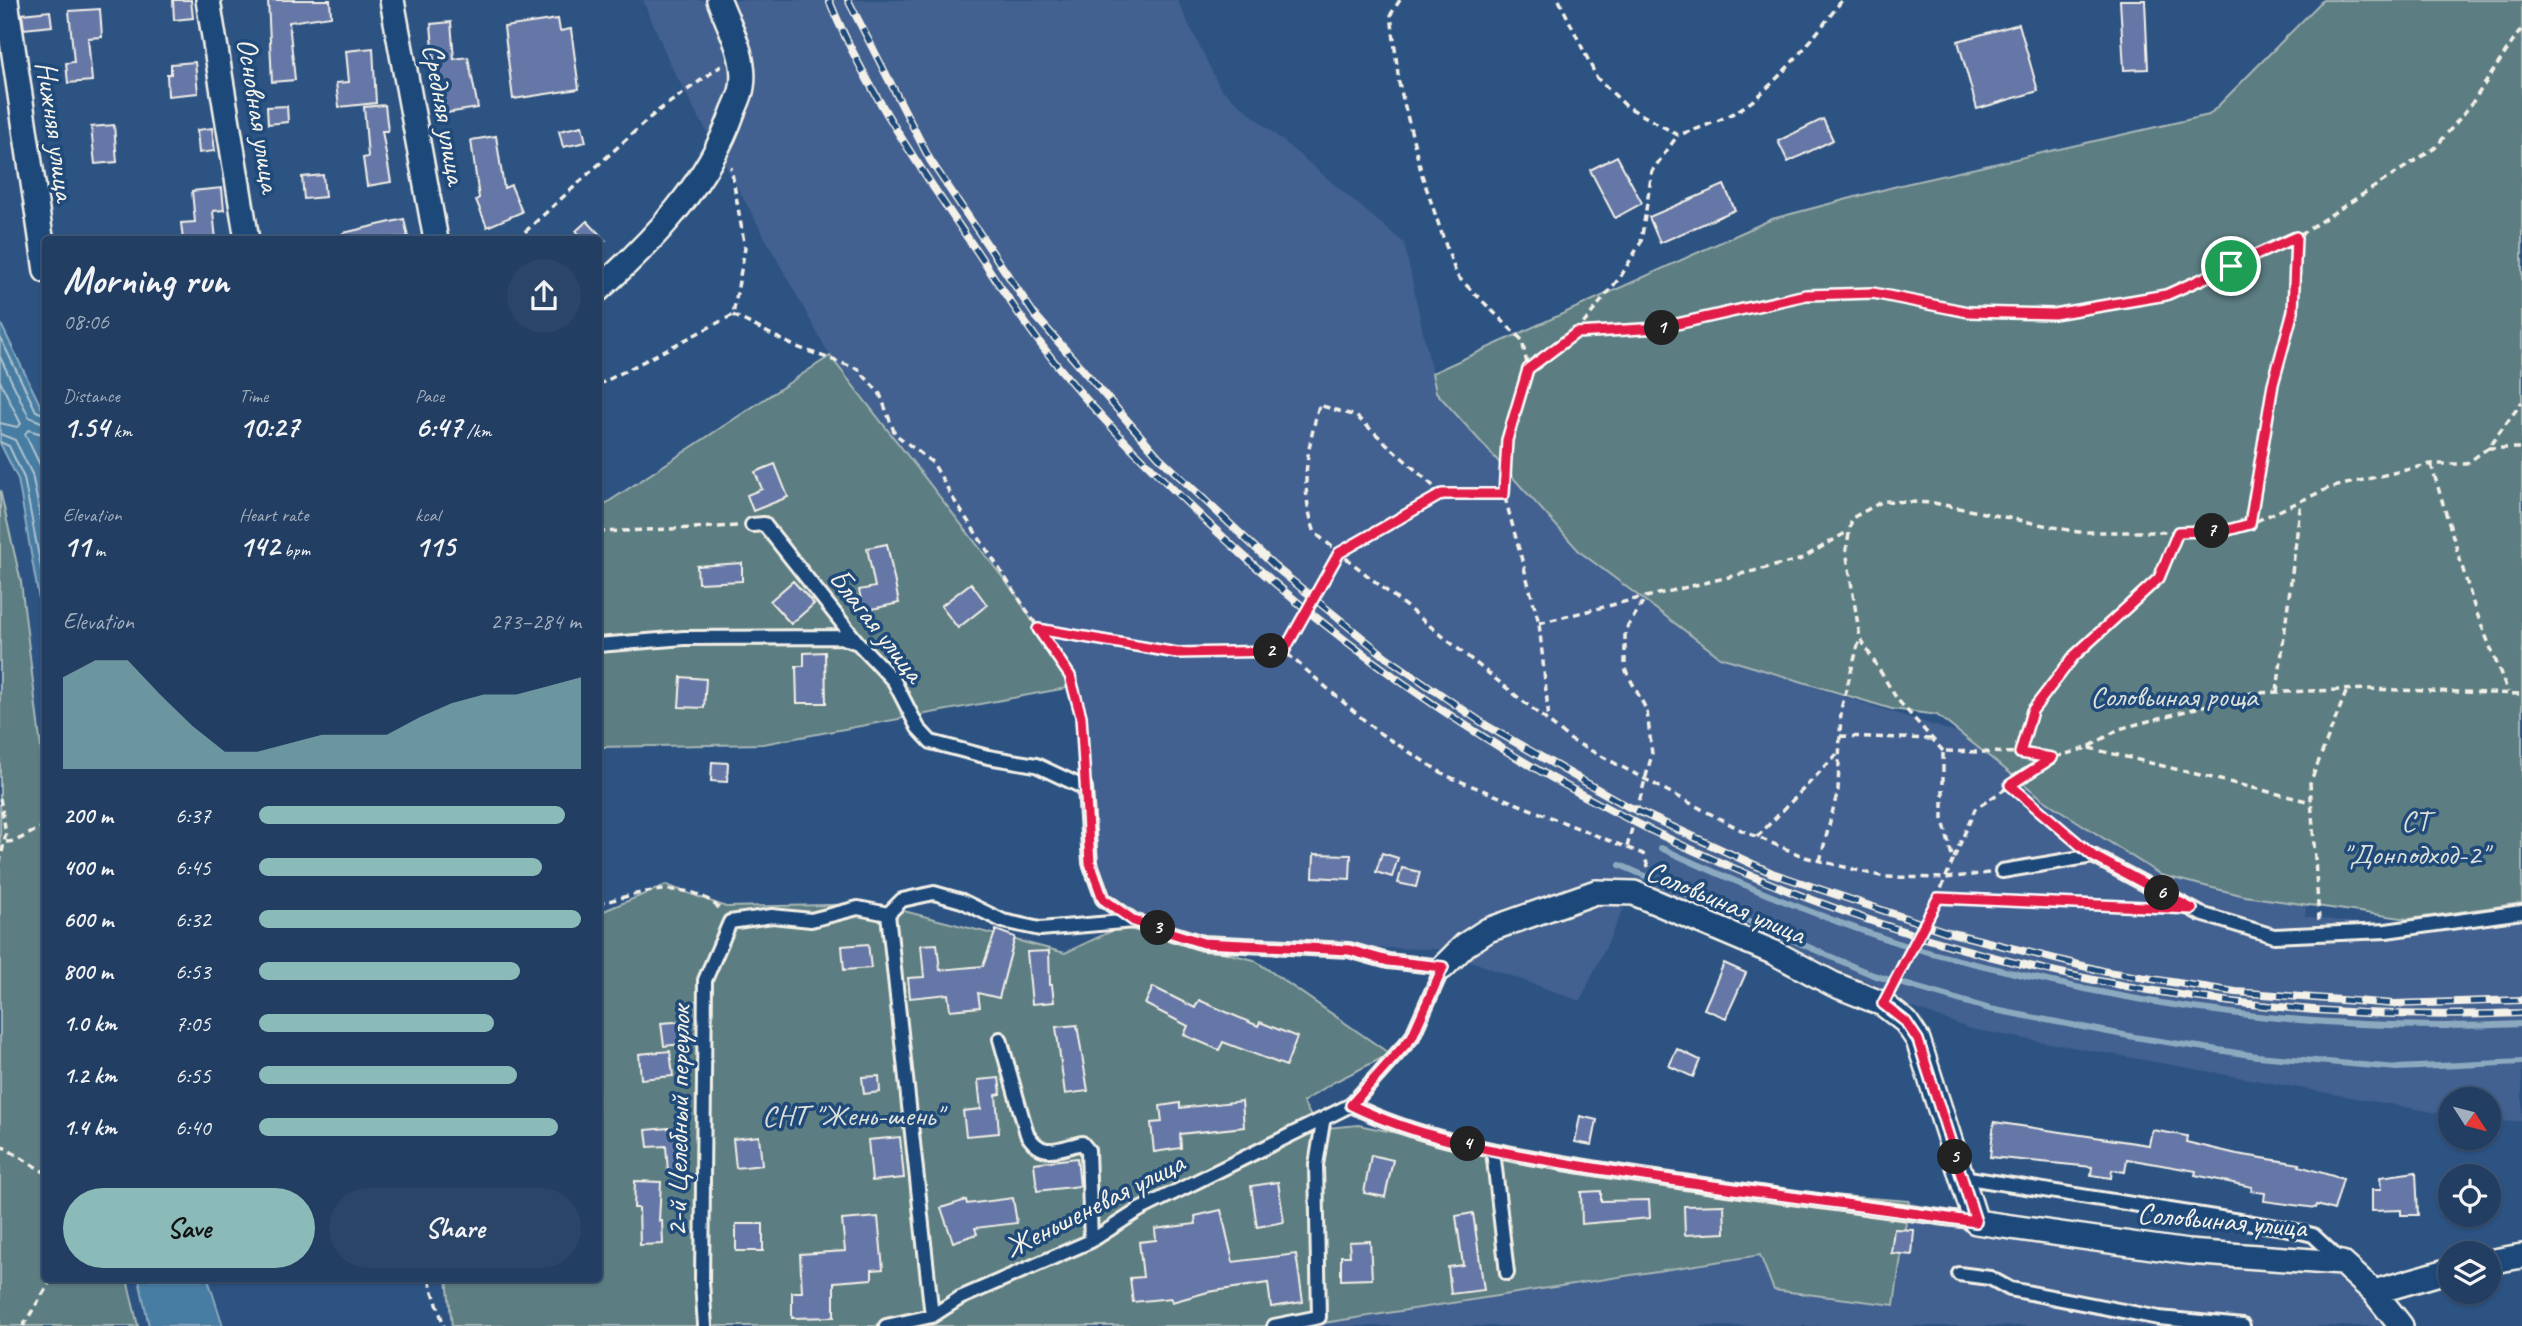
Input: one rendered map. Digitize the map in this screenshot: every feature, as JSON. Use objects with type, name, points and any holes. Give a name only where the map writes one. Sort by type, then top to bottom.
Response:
[{"type":"street","name":"Нижняя улица","points":[[6,0],[42,244]]},
{"type":"street","name":"Основная улица","points":[[208,0],[246,236]]},
{"type":"street","name":"Средняя улица","points":[[392,0],[435,236]]},
{"type":"street","points":[[602,286],[632,259],[685,199],[725,134],[742,87],[740,52],[719,0]]},
{"type":"street","name":"Соловьиная улица","points":[[1443,967],[1465,945],[1488,930],[1596,892],[1634,893],[1664,904],[1729,935],[1775,953],[1833,984],[1883,1004],[1906,1022],[1918,1040],[1976,1222],[2189,1252],[2342,1263],[2374,1292],[2401,1326]]},
{"type":"street","points":[[2501,1260],[2522,1256]]},
{"type":"street","points":[[2374,1292],[2438,1273]]},
{"type":"lane","name":"Благая улица","points":[[752,525],[764,524],[858,643],[894,681],[918,728],[931,742],[988,757],[1036,765],[1085,788]]},
{"type":"lane","points":[[602,645],[684,638],[841,637],[858,643]]},
{"type":"lane","points":[[1085,788],[1090,863],[1103,899],[1134,921],[1203,943],[1349,950],[1388,961],[1443,967]]},
{"type":"lane","points":[[2002,871],[2093,856],[2192,909],[2274,936],[2386,931],[2522,912]]},
{"type":"lane","points":[[888,914],[902,900],[934,893],[962,901],[1003,921],[1040,929],[1134,921]]},
{"type":"lane","points":[[730,922],[772,916],[811,920],[858,908],[888,914]]},
{"type":"lane","points":[[888,914],[933,1316]]},
{"type":"lane","name":"2-й Целебный переулок","points":[[705,1326],[702,1282],[705,980],[730,922]]},
{"type":"lane","name":"Соловьиная улица","points":[[1323,1122],[1351,1105],[1412,1037],[1443,967]]},
{"type":"lane","points":[[1000,1039],[1027,1134],[1035,1147],[1044,1151],[1082,1143],[1088,1150],[1091,1241]]},
{"type":"lane","name":"Соловьиная улица","points":[[1351,1105],[1377,1118],[1493,1151],[1626,1173],[1976,1222]]},
{"type":"lane","points":[[1274,1326],[1319,1317],[1316,1164],[1323,1122]]},
{"type":"lane","name":"Женьшеневая улица","points":[[886,1326],[933,1316],[960,1298],[1091,1241],[1139,1210],[1323,1122]]},
{"type":"lane","points":[[1493,1151],[1507,1273]]},
{"type":"lane","points":[[1962,1177],[2284,1228],[2313,1236],[2342,1263]]},
{"type":"lane","points":[[1959,1274],[1990,1278],[2010,1289],[2159,1318],[2243,1326]]},
{"type":"path","points":[[1400,0],[1391,14],[1399,83],[1422,175],[1446,246],[1458,276],[1522,340],[1528,369],[1507,440],[1504,494],[1539,623],[1549,722]]},
{"type":"path","points":[[1559,0],[1597,78],[1626,106],[1678,135]]},
{"type":"path","points":[[1528,369],[1576,333],[1621,276],[1641,242],[1652,171],[1678,135],[1709,125],[1755,99],[1821,28],[1842,0]]},
{"type":"path","points":[[1576,333],[1659,328],[1806,295],[1873,293],[1968,312],[2054,314],[2166,295],[2296,237],[2435,148],[2470,106],[2522,28]]},
{"type":"path","points":[[520,236],[655,113],[740,52]]},
{"type":"path","points":[[725,134],[745,248],[733,315]]},
{"type":"path","points":[[2250,524],[2273,384],[2293,311],[2296,237]]},
{"type":"path","points":[[602,383],[733,315]]},
{"type":"path","points":[[733,315],[794,346],[858,369],[880,394],[895,434],[933,463],[1070,676],[1081,716],[1085,788]]},
{"type":"path","points":[[1953,860],[1943,820],[1942,751],[1897,699],[1860,638],[1846,550],[1852,517],[1883,501],[1934,503],[2078,532],[2228,530],[2250,524],[2329,488],[2431,464],[2466,464],[2488,448],[2522,402]]},
{"type":"path","points":[[1442,494],[1356,416],[1319,405],[1305,461],[1306,506],[1315,533],[1571,740],[1757,837],[1820,861],[1884,877],[1946,878],[2002,871]]},
{"type":"path","points":[[2488,448],[2522,448]]},
{"type":"path","points":[[2431,464],[2474,606],[2508,692]]},
{"type":"path","points":[[1284,651],[1339,553],[1442,494],[1504,494]]},
{"type":"path","points":[[2277,692],[2301,501]]},
{"type":"path","points":[[602,532],[752,525]]},
{"type":"path","points":[[1539,623],[1799,560],[1849,531]]},
{"type":"path","points":[[2020,753],[2032,711],[2074,656],[2159,578],[2178,532]]},
{"type":"path","points":[[1627,847],[1652,754],[1647,711],[1625,669],[1625,631],[1646,597]]},
{"type":"path","points":[[1038,629],[1177,653],[1284,651],[1378,732],[1447,776],[1643,854],[1664,904]]},
{"type":"path","points":[[1820,861],[1838,790],[1841,709],[1860,638]]},
{"type":"path","points":[[2320,932],[2310,783],[2347,690]]},
{"type":"path","points":[[1883,1004],[1938,898],[1975,809],[2052,758],[2087,748],[2119,729],[2252,693],[2347,690],[2522,694]]},
{"type":"path","points":[[1840,736],[1932,738]]},
{"type":"path","points":[[2087,748],[2311,802]]},
{"type":"path","points":[[1757,837],[1840,751]]},
{"type":"path","points":[[1942,751],[2020,753],[2052,758]]},
{"type":"path","points":[[2010,785],[2093,856]]},
{"type":"path","points":[[0,798],[6,842],[0,862]]},
{"type":"path","points":[[6,842],[16,842],[34,829],[42,828]]},
{"type":"path","points":[[602,903],[641,892],[674,890],[706,895],[730,922]]},
{"type":"path","points":[[1938,898],[2192,909]]},
{"type":"path","points":[[0,1145],[42,1171]]},
{"type":"path","points":[[23,1326],[50,1282]]},
{"type":"path","points":[[430,1282],[444,1326]]},
{"type":"shaded area","points":[[643,0],[1177,0],[1220,88],[1404,243],[1436,392],[1720,657],[1973,738],[2321,763],[2305,916],[2418,932],[2522,918],[2522,1121],[2501,1122],[2501,1087],[2438,1087],[2438,1113],[1971,1029],[1627,902],[1580,1001],[1437,949],[1257,946],[1123,923],[1080,810],[1083,705],[1017,596],[830,356],[672,68]]},
{"type":"shaded area","points":[[1909,1201],[1957,1217],[2319,1266],[2352,1282],[2385,1326],[1304,1326],[1760,1255],[1894,1305]]},
{"type":"green space","points":[[2323,0],[2522,0],[2522,903],[2409,919],[2245,896],[2161,875],[2044,800],[1937,715],[1892,709],[1720,657],[1580,552],[1436,392],[1432,373],[1772,219],[1901,185],[2209,115]]},
{"type":"green space","points":[[830,356],[1017,596],[1072,687],[763,744],[602,747],[602,506]]},
{"type":"green space","points":[[0,490],[21,582],[42,757],[42,1282],[128,1282],[138,1326],[0,1326]]},
{"type":"green space","name":"СНТ \"Жень-шень\"","points":[[666,885],[726,907],[877,904],[1065,953],[1120,927],[1254,960],[1390,1054],[1332,1083],[1303,1102],[1318,1129],[1358,1125],[1625,1180],[1909,1201],[1894,1305],[1774,1290],[1760,1255],[1304,1326],[452,1326],[447,1282],[602,1282],[602,912]]},
{"type":"water","points":[[0,322],[42,409],[42,617],[18,479],[0,443]]},
{"type":"water","points":[[140,1282],[209,1282],[223,1326],[149,1326]]},
{"type":"building","points":[[173,0],[191,0],[193,18],[174,20]]},
{"type":"building","points":[[268,0],[330,0],[331,16],[289,22],[295,80],[272,82]]},
{"type":"building","points":[[2120,0],[2145,0],[2148,69],[2124,70]]},
{"type":"building","points":[[100,9],[102,37],[88,38],[92,81],[68,83],[66,63],[74,62],[69,11]]},
{"type":"building","points":[[50,11],[52,26],[24,29],[22,14]]},
{"type":"building","points":[[558,19],[560,31],[571,29],[579,89],[513,99],[504,27]]},
{"type":"building","points":[[451,22],[454,59],[468,57],[478,108],[446,113],[442,83],[432,84],[429,63],[434,62],[431,24]]},
{"type":"building","points":[[2019,24],[2038,91],[1977,109],[1958,41]]},
{"type":"building","points":[[373,48],[376,103],[339,107],[336,83],[349,82],[346,51]]},
{"type":"building","points":[[195,62],[198,93],[168,96],[167,74],[171,74],[171,64]]},
{"type":"building","points":[[385,105],[388,131],[382,131],[391,182],[367,186],[363,158],[368,157],[364,107]]},
{"type":"building","points":[[287,106],[288,122],[268,124],[267,107]]},
{"type":"building","points":[[1823,119],[1833,140],[1788,162],[1778,141]]},
{"type":"building","points":[[114,125],[117,162],[95,164],[91,127]]},
{"type":"building","points":[[582,126],[586,142],[563,147],[559,131]]},
{"type":"building","points":[[212,128],[215,151],[199,153],[197,130]]},
{"type":"building","points":[[496,136],[504,188],[511,185],[522,212],[487,227],[476,200],[479,198],[471,140]]},
{"type":"building","points":[[1617,156],[1642,203],[1615,218],[1590,170]]},
{"type":"building","points":[[323,175],[325,197],[304,199],[302,177]]},
{"type":"building","points":[[1724,185],[1735,210],[1660,243],[1649,217]]},
{"type":"building","points":[[222,188],[224,210],[213,211],[216,236],[183,236],[181,223],[195,222],[192,191]]},
{"type":"building","points":[[404,219],[408,236],[343,236],[343,233]]},
{"type":"building","points":[[587,221],[601,236],[581,236],[576,231]]},
{"type":"building","points":[[775,464],[788,497],[753,511],[747,495],[762,489],[755,472]]},
{"type":"building","points":[[887,544],[899,603],[863,611],[859,590],[875,587],[867,548]]},
{"type":"building","points":[[742,563],[742,581],[698,583],[697,566]]},
{"type":"building","points":[[793,581],[814,604],[791,624],[770,601]]},
{"type":"building","points":[[971,583],[987,605],[958,628],[941,606]]},
{"type":"building","points":[[825,652],[826,703],[797,703],[796,666],[804,666],[804,653]]},
{"type":"building","points":[[681,677],[706,679],[704,708],[679,707]]},
{"type":"building","points":[[712,762],[728,763],[727,782],[711,781]]},
{"type":"building","points":[[1382,853],[1398,858],[1392,877],[1376,872]]},
{"type":"building","points":[[1314,854],[1351,855],[1350,879],[1313,877]]},
{"type":"building","points":[[1402,868],[1420,872],[1416,887],[1398,883]]},
{"type":"building","points":[[996,930],[1015,937],[999,998],[978,993],[980,1007],[950,1010],[948,994],[910,998],[908,978],[924,977],[921,945],[937,944],[940,970],[983,966]]},
{"type":"building","points":[[868,944],[871,968],[844,970],[842,946]]},
{"type":"building","points":[[1049,951],[1050,985],[1054,1002],[1032,1004],[1027,952]]},
{"type":"building","points":[[1724,963],[1746,973],[1726,1018],[1704,1009]]},
{"type":"building","points":[[1153,987],[1195,1008],[1199,1000],[1258,1026],[1260,1022],[1297,1037],[1286,1066],[1223,1042],[1219,1050],[1184,1035],[1188,1026],[1145,1004]]},
{"type":"building","points":[[688,1021],[690,1043],[664,1046],[661,1023]]},
{"type":"building","points":[[1077,1025],[1088,1091],[1065,1094],[1056,1027]]},
{"type":"building","points":[[1677,1049],[1700,1060],[1693,1077],[1669,1066]]},
{"type":"building","points":[[670,1051],[673,1076],[641,1079],[639,1054]]},
{"type":"building","points":[[879,1076],[880,1092],[864,1094],[862,1077]]},
{"type":"building","points":[[999,1078],[1001,1094],[996,1095],[999,1133],[966,1136],[963,1111],[981,1109],[978,1080]]},
{"type":"building","points":[[1242,1101],[1244,1127],[1180,1134],[1181,1148],[1154,1152],[1151,1123],[1162,1122],[1160,1106],[1180,1103],[1180,1108]]},
{"type":"building","points":[[1580,1116],[1597,1120],[1592,1145],[1575,1142]]},
{"type":"building","points":[[1994,1122],[2149,1145],[2152,1130],[2187,1136],[2186,1142],[2237,1154],[2300,1164],[2299,1166],[2343,1179],[2334,1210],[2317,1205],[2316,1208],[2264,1201],[2265,1193],[2251,1191],[2252,1187],[2195,1175],[2196,1171],[2127,1159],[2125,1172],[2112,1170],[2111,1178],[2091,1175],[2092,1167],[1990,1157]]},
{"type":"building","points":[[680,1127],[687,1170],[668,1172],[666,1146],[648,1147],[646,1130]]},
{"type":"building","points":[[759,1136],[762,1165],[736,1168],[733,1139]]},
{"type":"building","points":[[900,1137],[904,1178],[872,1181],[868,1140]]},
{"type":"building","points":[[1371,1155],[1393,1160],[1385,1197],[1364,1193]]},
{"type":"building","points":[[1077,1158],[1080,1186],[1037,1191],[1034,1163]]},
{"type":"building","points":[[2416,1172],[2418,1215],[2401,1215],[2401,1210],[2372,1211],[2372,1190],[2381,1190],[2380,1177]]},
{"type":"building","points":[[635,1181],[661,1182],[659,1221],[662,1221],[663,1244],[640,1245],[639,1208],[634,1208]]},
{"type":"building","points":[[1278,1182],[1284,1222],[1257,1227],[1251,1186]]},
{"type":"building","points":[[1601,1191],[1601,1201],[1649,1200],[1650,1218],[1582,1224],[1581,1192]]},
{"type":"building","points":[[1013,1198],[1017,1223],[975,1228],[977,1234],[953,1242],[941,1208],[966,1200],[967,1204]]},
{"type":"building","points":[[1724,1205],[1725,1233],[1685,1235],[1684,1206]]},
{"type":"building","points":[[1221,1210],[1233,1262],[1296,1254],[1303,1302],[1271,1307],[1268,1283],[1208,1292],[1172,1302],[1171,1298],[1133,1302],[1130,1278],[1143,1277],[1139,1242],[1156,1240],[1155,1229],[1196,1224],[1195,1216]]},
{"type":"building","points":[[1473,1213],[1484,1290],[1451,1294],[1448,1267],[1463,1265],[1456,1216]]},
{"type":"building","points":[[878,1217],[883,1269],[872,1270],[872,1279],[834,1282],[834,1317],[792,1318],[792,1292],[802,1292],[800,1254],[845,1251],[842,1220]]},
{"type":"building","points":[[736,1224],[763,1224],[763,1251],[736,1251]]},
{"type":"building","points":[[1894,1229],[1914,1230],[1912,1255],[1891,1253]]},
{"type":"building","points":[[1370,1241],[1372,1279],[1341,1280],[1341,1256],[1350,1256],[1349,1242]]},
{"type":"waterway","points":[[1661,848],[1779,899],[1901,944],[1957,960],[2076,987],[2266,1017],[2394,1025],[2522,1024]]},
{"type":"waterway","points":[[1620,865],[1873,975],[1990,1009],[2134,1037],[2257,1056],[2397,1068],[2522,1062]]},
{"type":"railway","points":[[829,0],[860,66],[916,162],[1026,324],[1093,407],[1209,524],[1347,641],[1495,744],[1652,831],[1816,901],[1987,955],[2162,992],[2341,1012],[2522,1013]]},
{"type":"railway","points":[[848,0],[930,160],[1034,314],[1159,457],[1279,570],[1386,657],[1487,726],[1627,806],[1772,873],[1944,931],[2107,972],[2236,992],[2394,1004],[2522,1000]]},
{"type":"route","points":[[2296,237],[2293,311],[2273,384],[2250,524],[2228,530],[2178,532],[2159,578],[2074,656],[2032,711],[2020,753],[2052,758],[2010,785],[2093,856],[2192,909],[2097,907],[1938,898],[1883,1004],[1906,1022],[1918,1040],[1976,1222],[1626,1173],[1493,1151],[1377,1118],[1351,1105],[1392,1063],[1412,1037],[1443,967],[1388,961],[1349,950],[1203,943],[1134,921],[1103,899],[1090,863],[1081,716],[1070,676],[1038,629],[1177,653],[1284,651],[1339,553],[1442,494],[1504,494],[1507,440],[1528,369],[1576,333],[1659,328],[1806,295],[1873,293],[1968,312],[2054,314],[2166,295],[2231,266],[2296,237]]},
{"type":"park label","name":"Соловьиная роща","points":[[2174,696]]},
{"type":"park label","name":"СТ \"Донподход-2\"","points":[[2415,837]]}]
